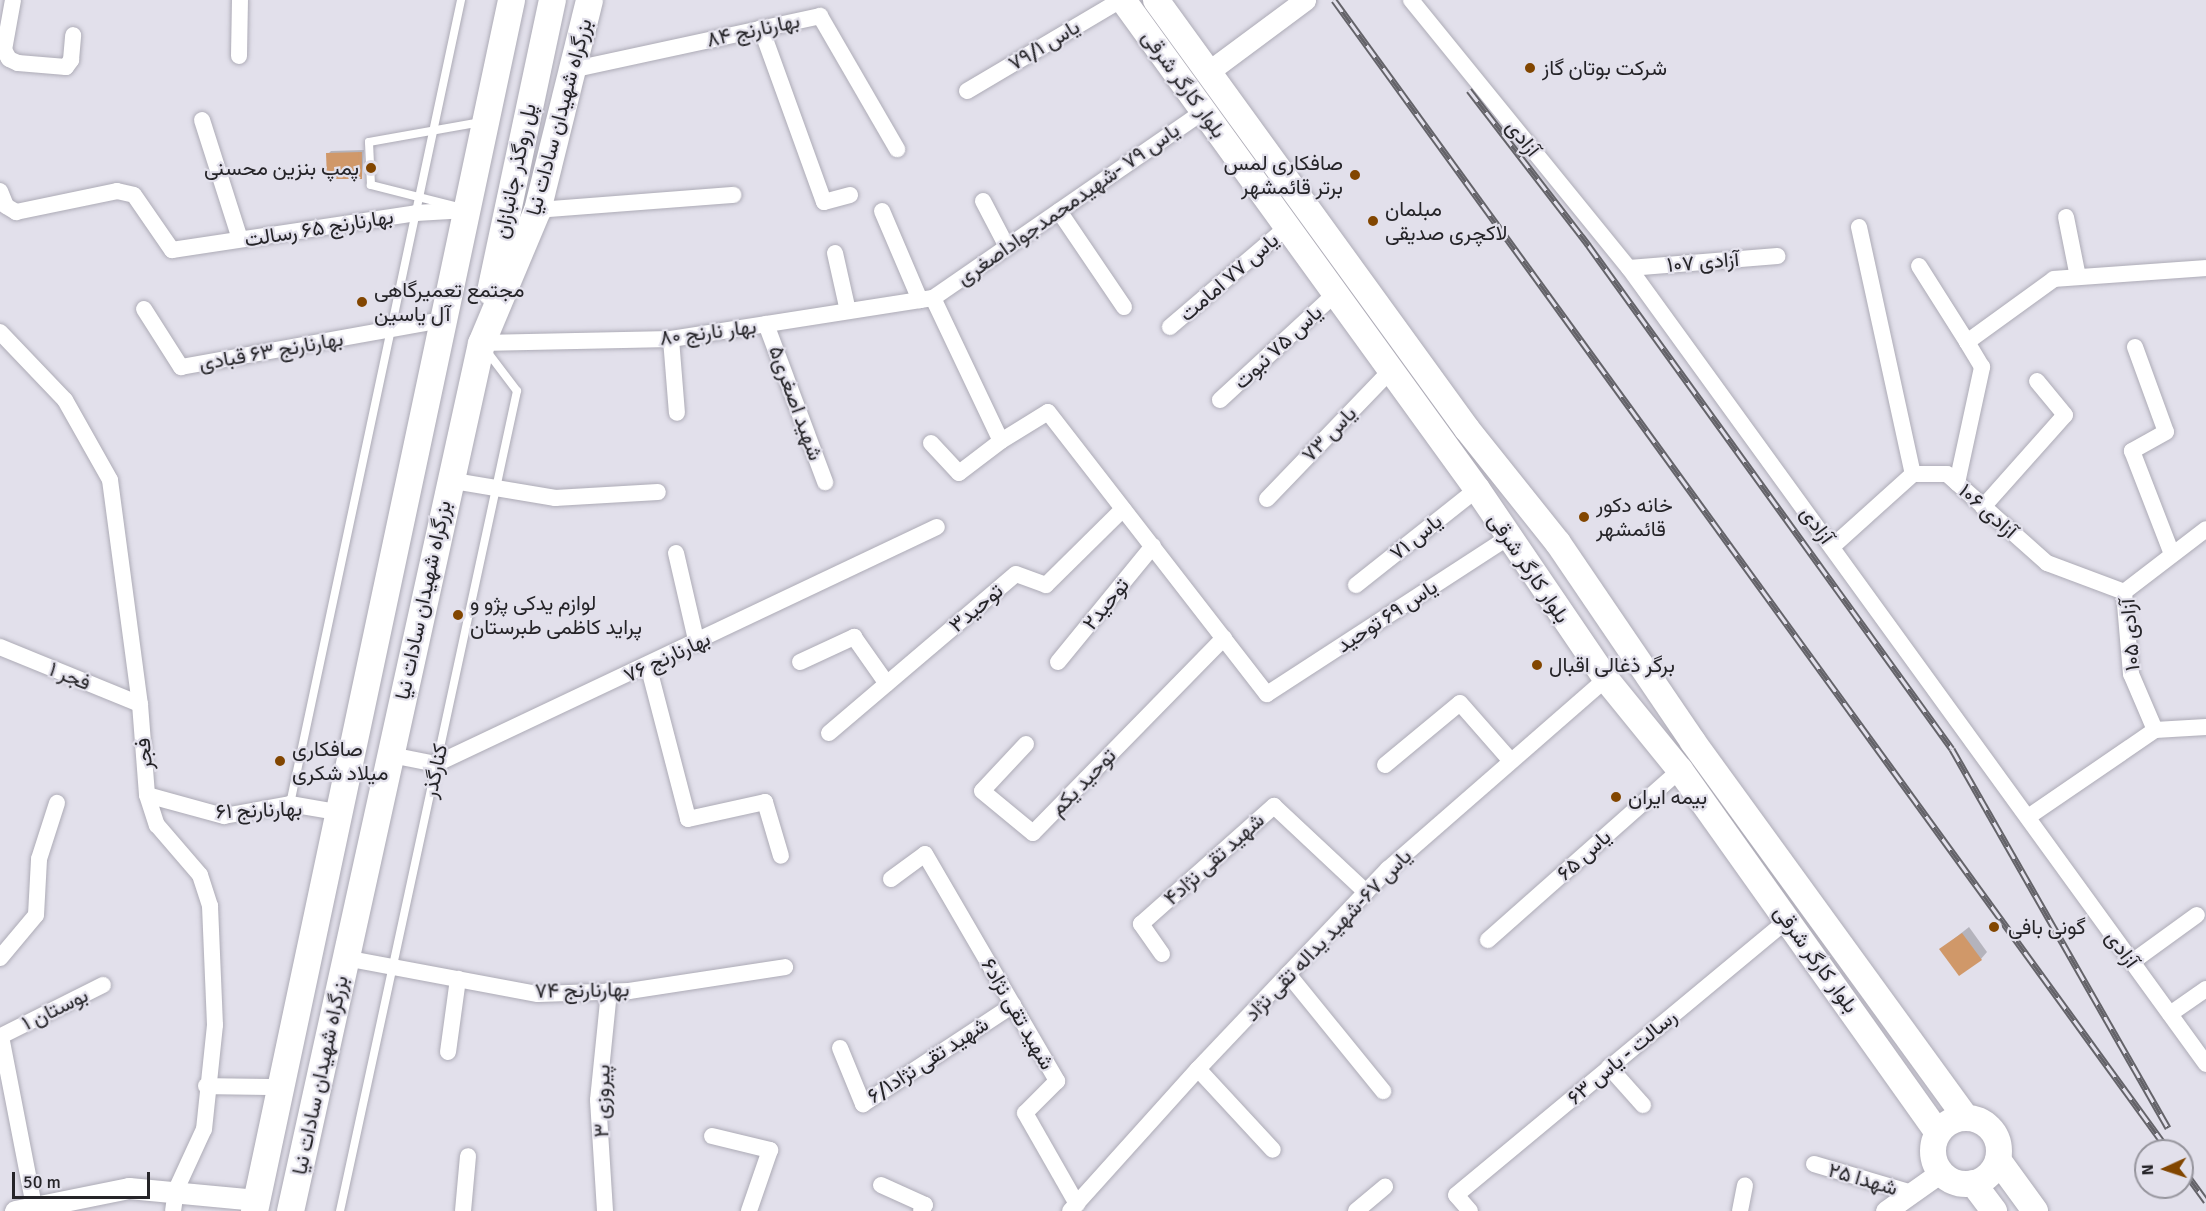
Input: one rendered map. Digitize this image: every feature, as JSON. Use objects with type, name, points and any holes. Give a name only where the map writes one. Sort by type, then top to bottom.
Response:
[{"type":"highway","name":"بزرگراه شهیدان سادات نیا","points":[[255,1206],[336,812],[467,210],[510,0]]},
{"type":"highway","name":"پل روگذر جانبازان","points":[[480,343],[552,0]]},
{"type":"highway","name":"بزرگراه شهیدان سادات نیا","points":[[290,1211],[391,755],[448,480],[480,343],[537,210],[589,0]]},
{"type":"main road","name":"بلوار کارگر شرقی","points":[[1122,0],[1477,489],[1507,538],[1606,679],[1680,770],[1938,1133]]},
{"type":"main road","name":"بلوار کارگر شرقی","points":[[1156,0],[1467,429],[1558,543],[1693,742],[1965,1118]]},
{"type":"main road","points":[[1965,1118],[1980,1121],[1992,1130],[1999,1144],[1998,1160],[1984,1179],[1961,1184],[1941,1172],[1934,1153],[1938,1133],[1945,1125],[1965,1118]]},
{"type":"main road","points":[[1998,1160],[2035,1211]]},
{"type":"main road","points":[[1973,1183],[1994,1211]]},
{"type":"street","points":[[13,0],[4,50],[9,59],[18,63],[66,67],[71,60],[73,35]]},
{"type":"street","points":[[239,56],[240,0]]},
{"type":"street","name":"یاس ۷۹/۱","points":[[967,91],[1122,0]]},
{"type":"street","points":[[1208,72],[1305,0]]},
{"type":"street","name":"آزادی","points":[[1411,0],[1629,268],[1833,546],[2206,1064]]},
{"type":"street","name":"بهارنارنج ۸۴","points":[[571,70],[820,16],[897,149]]},
{"type":"street","points":[[761,28],[824,202],[850,195]]},
{"type":"street","name":"یاس ۷۹ -شهیدمحمدجواداصغری","points":[[926,299],[1007,247],[1204,111]]},
{"type":"street","points":[[202,120],[240,239]]},
{"type":"street","name":"بهارنارنج ۶۵ رسالت","points":[[0,191],[6,206],[16,212],[117,191],[134,195],[143,203],[163,243],[172,250],[418,205],[467,210]]},
{"type":"street","points":[[537,210],[733,195]]},
{"type":"street","points":[[983,201],[1007,247]]},
{"type":"street","points":[[882,211],[1001,441]]},
{"type":"street","points":[[1059,211],[1124,307]]},
{"type":"street","points":[[2066,217],[2078,277]]},
{"type":"street","name":"یاس ۷۷ امامت","points":[[1170,327],[1287,227]]},
{"type":"street","points":[[1833,546],[1912,474],[1858,227]]},
{"type":"street","points":[[835,253],[848,311]]},
{"type":"street","name":"آزادی ۱۰۷","points":[[1629,268],[1778,256]]},
{"type":"street","points":[[1919,266],[1982,368],[1957,483]]},
{"type":"street","points":[[1967,342],[2054,279],[2206,268]]},
{"type":"street","name":"یاس ۷۵ نبوت","points":[[1220,400],[1336,293]]},
{"type":"street","name":"بهار نارنج ۸۰","points":[[480,343],[671,339],[926,299]]},
{"type":"street","name":"بهارنارنج ۶۳ قبادی","points":[[144,309],[181,367],[393,329]]},
{"type":"street","points":[[393,329],[443,320]]},
{"type":"street","name":"شهید اصغری۵","points":[[766,324],[825,482]]},
{"type":"street","name":"فجر","points":[[0,332],[65,400],[110,480],[140,704],[147,795],[157,825],[200,875],[210,906],[215,1024],[204,1128],[176,1190],[173,1211]]},
{"type":"street","points":[[671,339],[677,413]]},
{"type":"street","points":[[2135,347],[2166,432],[2132,451],[2172,554]]},
{"type":"street","name":"یاس ۷۳","points":[[1267,499],[1390,370]]},
{"type":"street","points":[[1983,507],[2065,415],[2037,381]]},
{"type":"street","points":[[931,443],[959,473],[1001,441],[1048,411],[1224,638]]},
{"type":"street","name":"آزادی ۱۰۶","points":[[1912,474],[1947,474],[2047,563],[2124,592]]},
{"type":"street","points":[[448,480],[555,498],[658,492]]},
{"type":"street","name":"یاس ۷۱","points":[[1356,585],[1477,489]]},
{"type":"street","name":"توحید۳","points":[[829,733],[1016,574],[1046,585],[1124,508]]},
{"type":"street","name":"بهارنارنج ۷۶","points":[[436,764],[697,644],[938,527]]},
{"type":"street","name":"آزادی ۱۰۵","points":[[2155,730],[2130,674],[2124,592],[2206,529]]},
{"type":"street","name":"یاس ۶۹ توحید","points":[[1224,638],[1267,694],[1507,538]]},
{"type":"street","name":"توحید۲","points":[[1058,662],[1153,546]]},
{"type":"street","points":[[676,553],[697,644]]},
{"type":"street","points":[[800,662],[854,637],[887,684]]},
{"type":"street","name":"توحید یکم","points":[[1026,744],[982,791],[1033,833],[1224,638]]},
{"type":"street","name":"فجر ۱","points":[[0,647],[140,704]]},
{"type":"street","points":[[648,665],[688,819],[765,802],[782,856]]},
{"type":"street","name":"یاس ۶۷-شهید یداله تقی نژاد","points":[[1074,1207],[1198,1069],[1366,892],[1606,679]]},
{"type":"street","points":[[1385,765],[1460,703],[1511,761]]},
{"type":"street","points":[[2028,817],[2155,730],[2206,727]]},
{"type":"street","points":[[391,755],[436,764]]},
{"type":"street","name":"یاس ۶۵","points":[[1488,940],[1680,770]]},
{"type":"street","name":"بهارنارنج ۶۱","points":[[147,795],[224,816],[290,804],[336,812]]},
{"type":"street","points":[[0,958],[36,915],[39,860],[57,803]]},
{"type":"street","name":"شهید تقی نژاد۴","points":[[1162,954],[1141,924],[1274,806],[1366,892]]},
{"type":"street","name":"شهید تقی نژاد۶","points":[[891,879],[925,854],[1057,1081],[1025,1113],[1074,1207]]},
{"type":"street","points":[[2132,962],[2197,915]]},
{"type":"street","name":"رسالت - یاس ۶۳","points":[[1470,1211],[1455,1195],[1788,919]]},
{"type":"street","name":"بهارنارنج ۷۴","points":[[345,958],[538,994],[609,992],[784,967]]},
{"type":"street","points":[[1288,974],[1383,1090]]},
{"type":"street","points":[[448,1052],[458,979]]},
{"type":"street","name":"بوستان ۱","points":[[25,1208],[1,1036],[103,985]]},
{"type":"street","points":[[2170,1014],[2206,988]]},
{"type":"street","name":"پیروزی ۳","points":[[605,1211],[598,1101],[609,992]]},
{"type":"street","name":"شهید تقی نژاد۶/۱","points":[[840,1048],[862,1104],[1013,1005]]},
{"type":"street","points":[[1609,1067],[1643,1105]]},
{"type":"street","points":[[1198,1069],[1273,1150]]},
{"type":"street","points":[[207,1086],[279,1087]]},
{"type":"street","points":[[712,1136],[770,1150],[749,1211]]},
{"type":"street","points":[[463,1211],[468,1156]]},
{"type":"street","name":"شهدا ۲۵","points":[[1814,1164],[1912,1193]]},
{"type":"street","points":[[1887,1211],[1941,1172]]},
{"type":"street","points":[[880,1185],[925,1205],[921,1211]]},
{"type":"street","points":[[1740,1211],[1745,1185]]},
{"type":"street","points":[[1356,1211],[1385,1187]]},
{"type":"street","points":[[25,1208],[129,1188],[176,1190],[255,1206]]},
{"type":"lane","points":[[290,804],[393,329],[461,0]]},
{"type":"lane","points":[[418,205],[371,185],[369,142],[433,133],[484,121]]},
{"type":"lane","name":"کنارگذر","points":[[340,1211],[517,391],[480,343]]},
{"type":"building","points":[[362,152],[362,179],[327,179],[326,153]]},
{"type":"building","points":[[1962,933],[1982,960],[1959,976],[1939,949]]},
{"type":"railway","points":[[1334,0],[2160,1139]]},
{"type":"railway","points":[[1469,90],[1589,246],[1952,749],[2168,1128]]},
{"type":"railway","points":[[2194,1184],[2206,1201]]},
{"type":"place","name":"شرکت بوتان گاز","points":[[1530,68]]},
{"type":"place","name":"پمپ بنزین محسنی","points":[[371,168]]},
{"type":"place","name":"صافکاری لمس برتر قائمشهر","points":[[1355,175]]},
{"type":"place","name":"مبلمان لاکچری صدیقی","points":[[1373,221]]},
{"type":"place","name":"مجتمع تعمیرگاهی آل یاسین","points":[[362,302]]},
{"type":"place","name":"خانه دکور قائمشهر","points":[[1584,517]]},
{"type":"place","name":"لوازم یدکی پژو و پراید کاظمی طبرستان","points":[[458,615]]},
{"type":"place","name":"برگر ذغالی اقبال","points":[[1537,665]]},
{"type":"place","name":"صافکاری میلاد شکری","points":[[280,761]]},
{"type":"place","name":"بیمه ایران","points":[[1616,797]]},
{"type":"place","name":"گونی بافی","points":[[1994,927]]}]
